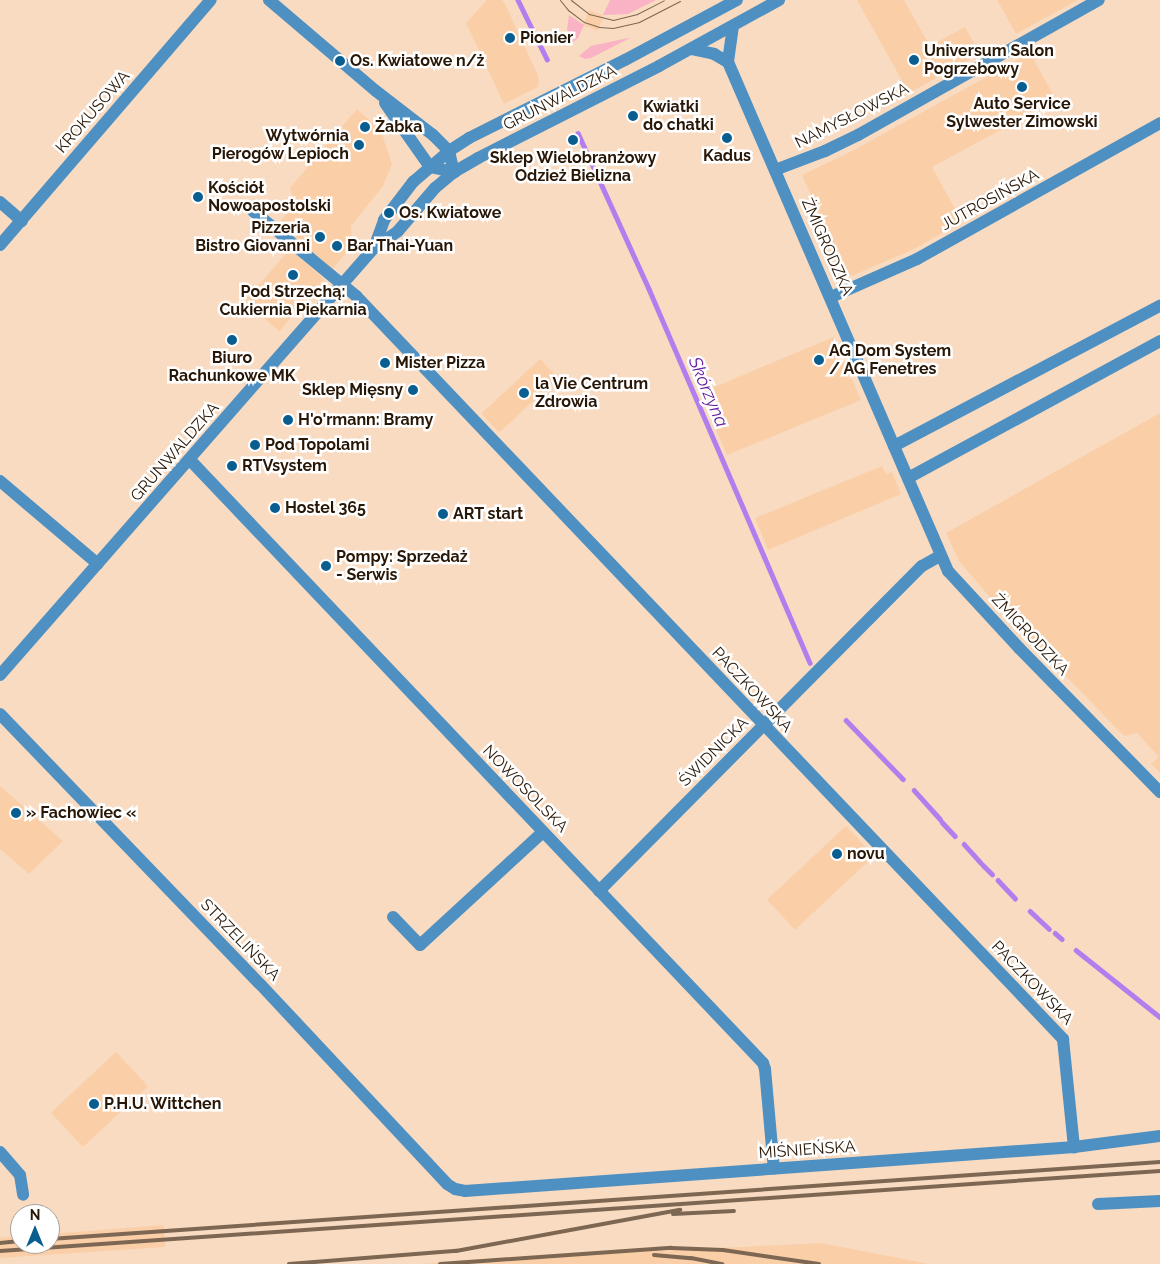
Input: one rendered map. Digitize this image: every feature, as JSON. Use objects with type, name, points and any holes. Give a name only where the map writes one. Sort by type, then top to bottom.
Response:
[{"type":"street","name":"KROKUSOWA","points":[[0,246],[211,0]]},
{"type":"street","points":[[269,0],[376,91],[433,135],[449,151],[454,172],[430,166],[376,91]]},
{"type":"street","name":"GRUNWALDZKA","points":[[374,248],[384,220],[413,182],[449,151],[469,138],[625,60],[737,0]]},
{"type":"street","name":"GRUNWALDZKA","points":[[0,675],[374,248],[398,231],[428,195],[454,172],[691,49],[779,0]]},
{"type":"street","name":"NAMYSŁOWSKA","points":[[775,170],[824,152],[858,135],[1099,0]]},
{"type":"street","points":[[691,49],[714,54],[728,62],[733,26]]},
{"type":"street","name":"ŻMIGRODZKA","points":[[728,62],[948,571],[1019,648],[1160,792]]},
{"type":"street","name":"JUTROSIŃSKA","points":[[831,297],[917,259],[1160,123]]},
{"type":"street","points":[[0,202],[22,221]]},
{"type":"street","name":"PACZKOWSKA","points":[[258,215],[330,276],[344,284],[1063,1039],[1074,1147]]},
{"type":"street","points":[[894,446],[1160,306]]},
{"type":"street","points":[[908,478],[1160,341]]},
{"type":"street","name":"NOWOSOLSKA","points":[[190,460],[762,1063],[766,1069],[774,1169]]},
{"type":"street","points":[[0,480],[98,564]]},
{"type":"street","name":"ŚWIDNICKA","points":[[599,891],[922,566],[940,556]]},
{"type":"street","name":"STRZELIŃSKA","points":[[0,714],[254,978],[448,1184],[455,1189]]},
{"type":"street","points":[[393,917],[420,945],[543,832]]},
{"type":"street","name":"MIŚNIEŃSKA","points":[[455,1189],[465,1191],[1074,1147],[1160,1136]]},
{"type":"street","points":[[0,1152],[20,1175],[23,1194]]},
{"type":"street","points":[[1098,1204],[1160,1201]]},
{"type":"shaded area","points":[[487,0],[502,0],[505,4],[539,78],[538,87],[504,104],[466,23]]},
{"type":"shaded area","points":[[610,0],[656,0],[628,14],[603,15]]},
{"type":"shaded area","name":"Universum Salon Pogrzebowy","points":[[857,0],[904,0],[930,46],[965,27],[980,54],[909,93]]},
{"type":"shaded area","points":[[997,0],[1078,0],[1016,34]]},
{"type":"shaded area","points":[[589,10],[604,16],[598,31],[583,25]]},
{"type":"shaded area","points":[[569,15],[584,25],[578,38],[571,44],[567,29]]},
{"type":"shaded area","points":[[630,38],[591,58],[585,59],[579,56],[591,46]]},
{"type":"shaded area","points":[[1030,53],[1056,100],[932,167],[962,222],[912,250],[847,278],[802,175],[852,151]]},
{"type":"shaded area","points":[[357,109],[381,131],[392,164],[383,186],[351,226],[352,245],[331,271],[277,225],[295,204],[290,188]]},
{"type":"shaded area","points":[[290,249],[325,279],[279,331],[245,301]]},
{"type":"shaded area","points":[[834,337],[847,368],[845,369],[849,378],[852,379],[861,400],[727,455],[700,393]]},
{"type":"shaded area","name":"la Vie Centrum Zdrowia","points":[[540,359],[558,378],[499,433],[481,414]]},
{"type":"shaded area","points":[[1160,413],[1160,773],[1151,764],[1159,757],[1137,733],[1124,736],[1024,633],[1026,626],[999,599],[993,601],[959,561],[946,533]]},
{"type":"shaded area","points":[[882,466],[886,474],[892,472],[901,494],[768,550],[755,518]]},
{"type":"shaded area","name":"» Fachowiec «","points":[[0,786],[63,841],[29,874],[0,849]]},
{"type":"shaded area","points":[[846,826],[874,856],[795,930],[767,900]]},
{"type":"shaded area","name":"P.H.U. Wittchen","points":[[116,1052],[148,1086],[83,1147],[51,1113]]},
{"type":"shaded area","points":[[164,1225],[165,1247],[60,1254],[60,1233]]},
{"type":"shaded area","points":[[10,1237],[10,1254],[60,1254],[0,1258],[0,1238]]},
{"type":"shaded area","points":[[821,1243],[929,1264],[419,1264],[535,1257]]},
{"type":"waterway","name":"Skórzyna","points":[[518,0],[547,59]]},
{"type":"waterway","name":"Skórzyna","points":[[578,133],[649,289],[810,663]]},
{"type":"waterway","name":"Skórzyna","points":[[846,720],[903,779]]},
{"type":"waterway","name":"Skórzyna","points":[[914,790],[940,819]]},
{"type":"waterway","name":"Skórzyna","points":[[942,822],[955,836]]},
{"type":"waterway","name":"Skórzyna","points":[[964,844],[981,863]]},
{"type":"waterway","name":"Skórzyna","points":[[983,865],[992,874]]},
{"type":"waterway","name":"Skórzyna","points":[[998,880],[1015,898]]},
{"type":"waterway","name":"Skórzyna","points":[[1030,911],[1049,929]]},
{"type":"waterway","name":"Skórzyna","points":[[1055,933],[1062,939]]},
{"type":"waterway","name":"Skórzyna","points":[[1076,950],[1160,1017]]},
{"type":"tram line","points":[[560,0],[568,10],[584,22],[599,27],[613,28],[639,22],[680,1]]},
{"type":"tram line","points":[[571,0],[589,14],[613,20],[637,14],[664,0]]},
{"type":"railway","points":[[60,1238],[1160,1162]]},
{"type":"railway","points":[[0,1251],[1160,1171]]},
{"type":"railway","points":[[289,1264],[456,1251],[680,1210]]},
{"type":"railway","points":[[673,1214],[734,1211]]},
{"type":"railway","points":[[0,1243],[10,1242]]},
{"type":"railway","points":[[440,1264],[671,1248],[723,1250],[819,1264]]},
{"type":"railway","points":[[654,1255],[691,1258],[722,1264]]},
{"type":"place","name":"Pionier","points":[[510,38]]},
{"type":"place","name":"Universum Salon Pogrzebowy","points":[[914,60]]},
{"type":"place","name":"Os. Kwiatowe n/ż","points":[[340,61]]},
{"type":"place","name":"Auto Service Sylwester Zimowski","points":[[1022,87]]},
{"type":"place","name":"Kwiatki do chatki","points":[[633,116]]},
{"type":"place","name":"Żabka","points":[[365,127]]},
{"type":"place","name":"Kadus","points":[[727,138]]},
{"type":"place","name":"Sklep Wielobranżowy Odzież Bielizna","points":[[573,140]]},
{"type":"place","name":"Wytwórnia Pierogów Lepioch","points":[[359,145]]},
{"type":"place","name":"Kościół Nowoapostolski","points":[[198,197]]},
{"type":"place","name":"Os. Kwiatowe","points":[[389,213]]},
{"type":"place","name":"Pizzeria Bistro Giovanni","points":[[320,237]]},
{"type":"place","name":"Bar Thai-Yuan","points":[[337,246]]},
{"type":"place","name":"Pod Strzechą: Cukiernia Piekarnia","points":[[293,275]]},
{"type":"place","name":"Biuro Rachunkowe MK","points":[[232,340]]},
{"type":"place","name":"AG Dom System / AG Fenetres","points":[[819,360]]},
{"type":"place","name":"Mister Pizza","points":[[385,363]]},
{"type":"place","name":"Sklep Mięsny","points":[[413,390]]},
{"type":"place","name":"la Vie Centrum Zdrowia","points":[[524,393]]},
{"type":"place","name":"H'o'rmann: Bramy","points":[[288,420]]},
{"type":"place","name":"Pod Topolami","points":[[255,445]]},
{"type":"place","name":"RTVsystem","points":[[232,466]]},
{"type":"place","name":"Hostel 365","points":[[275,508]]},
{"type":"place","name":"ART start","points":[[443,514]]},
{"type":"place","name":"Pompy: Sprzedaż - Serwis","points":[[326,566]]},
{"type":"place","name":"» Fachowiec «","points":[[16,813]]},
{"type":"place","name":"novu","points":[[837,854]]},
{"type":"place","name":"P.H.U. Wittchen","points":[[94,1104]]}]
